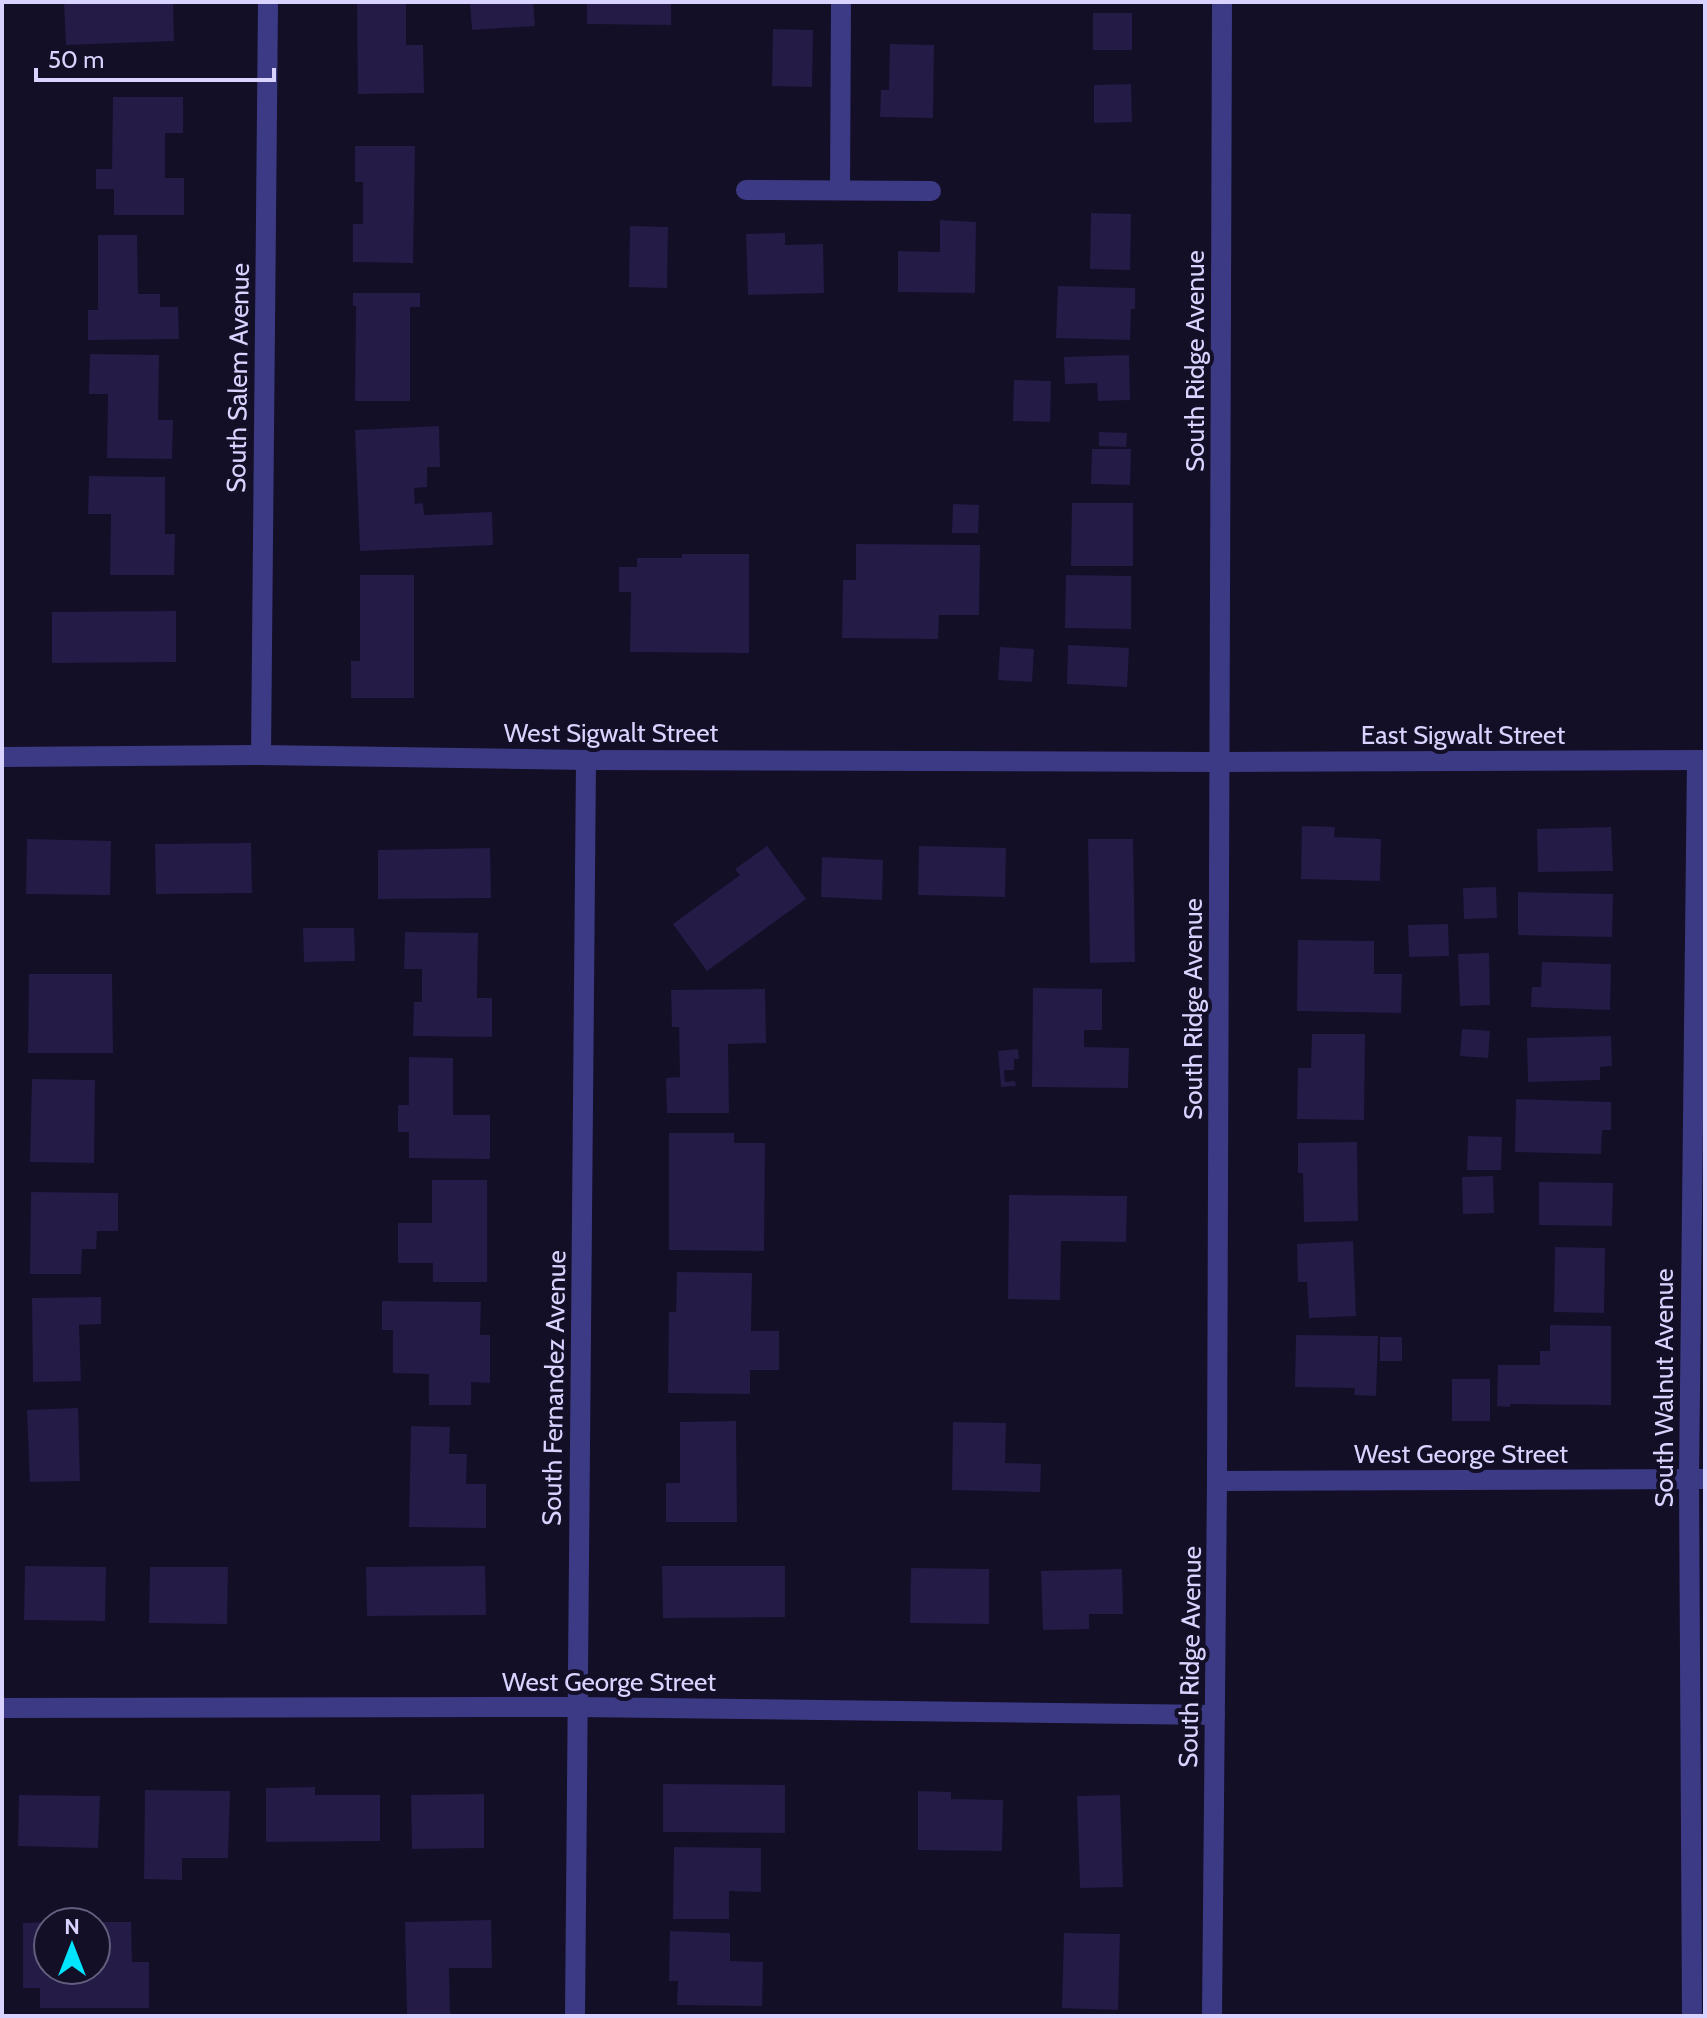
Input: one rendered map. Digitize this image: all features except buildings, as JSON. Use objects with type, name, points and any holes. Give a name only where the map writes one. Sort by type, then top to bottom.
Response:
[{"type":"street","name":"South Salem Avenue","points":[[261,755],[268,2]]},
{"type":"street","points":[[840,190],[841,2]]},
{"type":"street","name":"South Ridge Avenue","points":[[1212,2016],[1222,2]]},
{"type":"street","points":[[746,190],[931,191]]},
{"type":"street","name":"West Sigwalt Street","points":[[2,757],[261,755],[586,760],[1220,762]]},
{"type":"street","name":"South Fernandez Avenue","points":[[575,2016],[586,760]]},
{"type":"street","name":"East Sigwalt Street","points":[[1220,762],[1701,760]]},
{"type":"street","name":"South Walnut Avenue","points":[[1692,2016],[1701,760]]},
{"type":"street","name":"West George Street","points":[[1217,1481],[1697,1479]]},
{"type":"street","name":"West George Street","points":[[2,1708],[577,1707],[1215,1715]]}]
